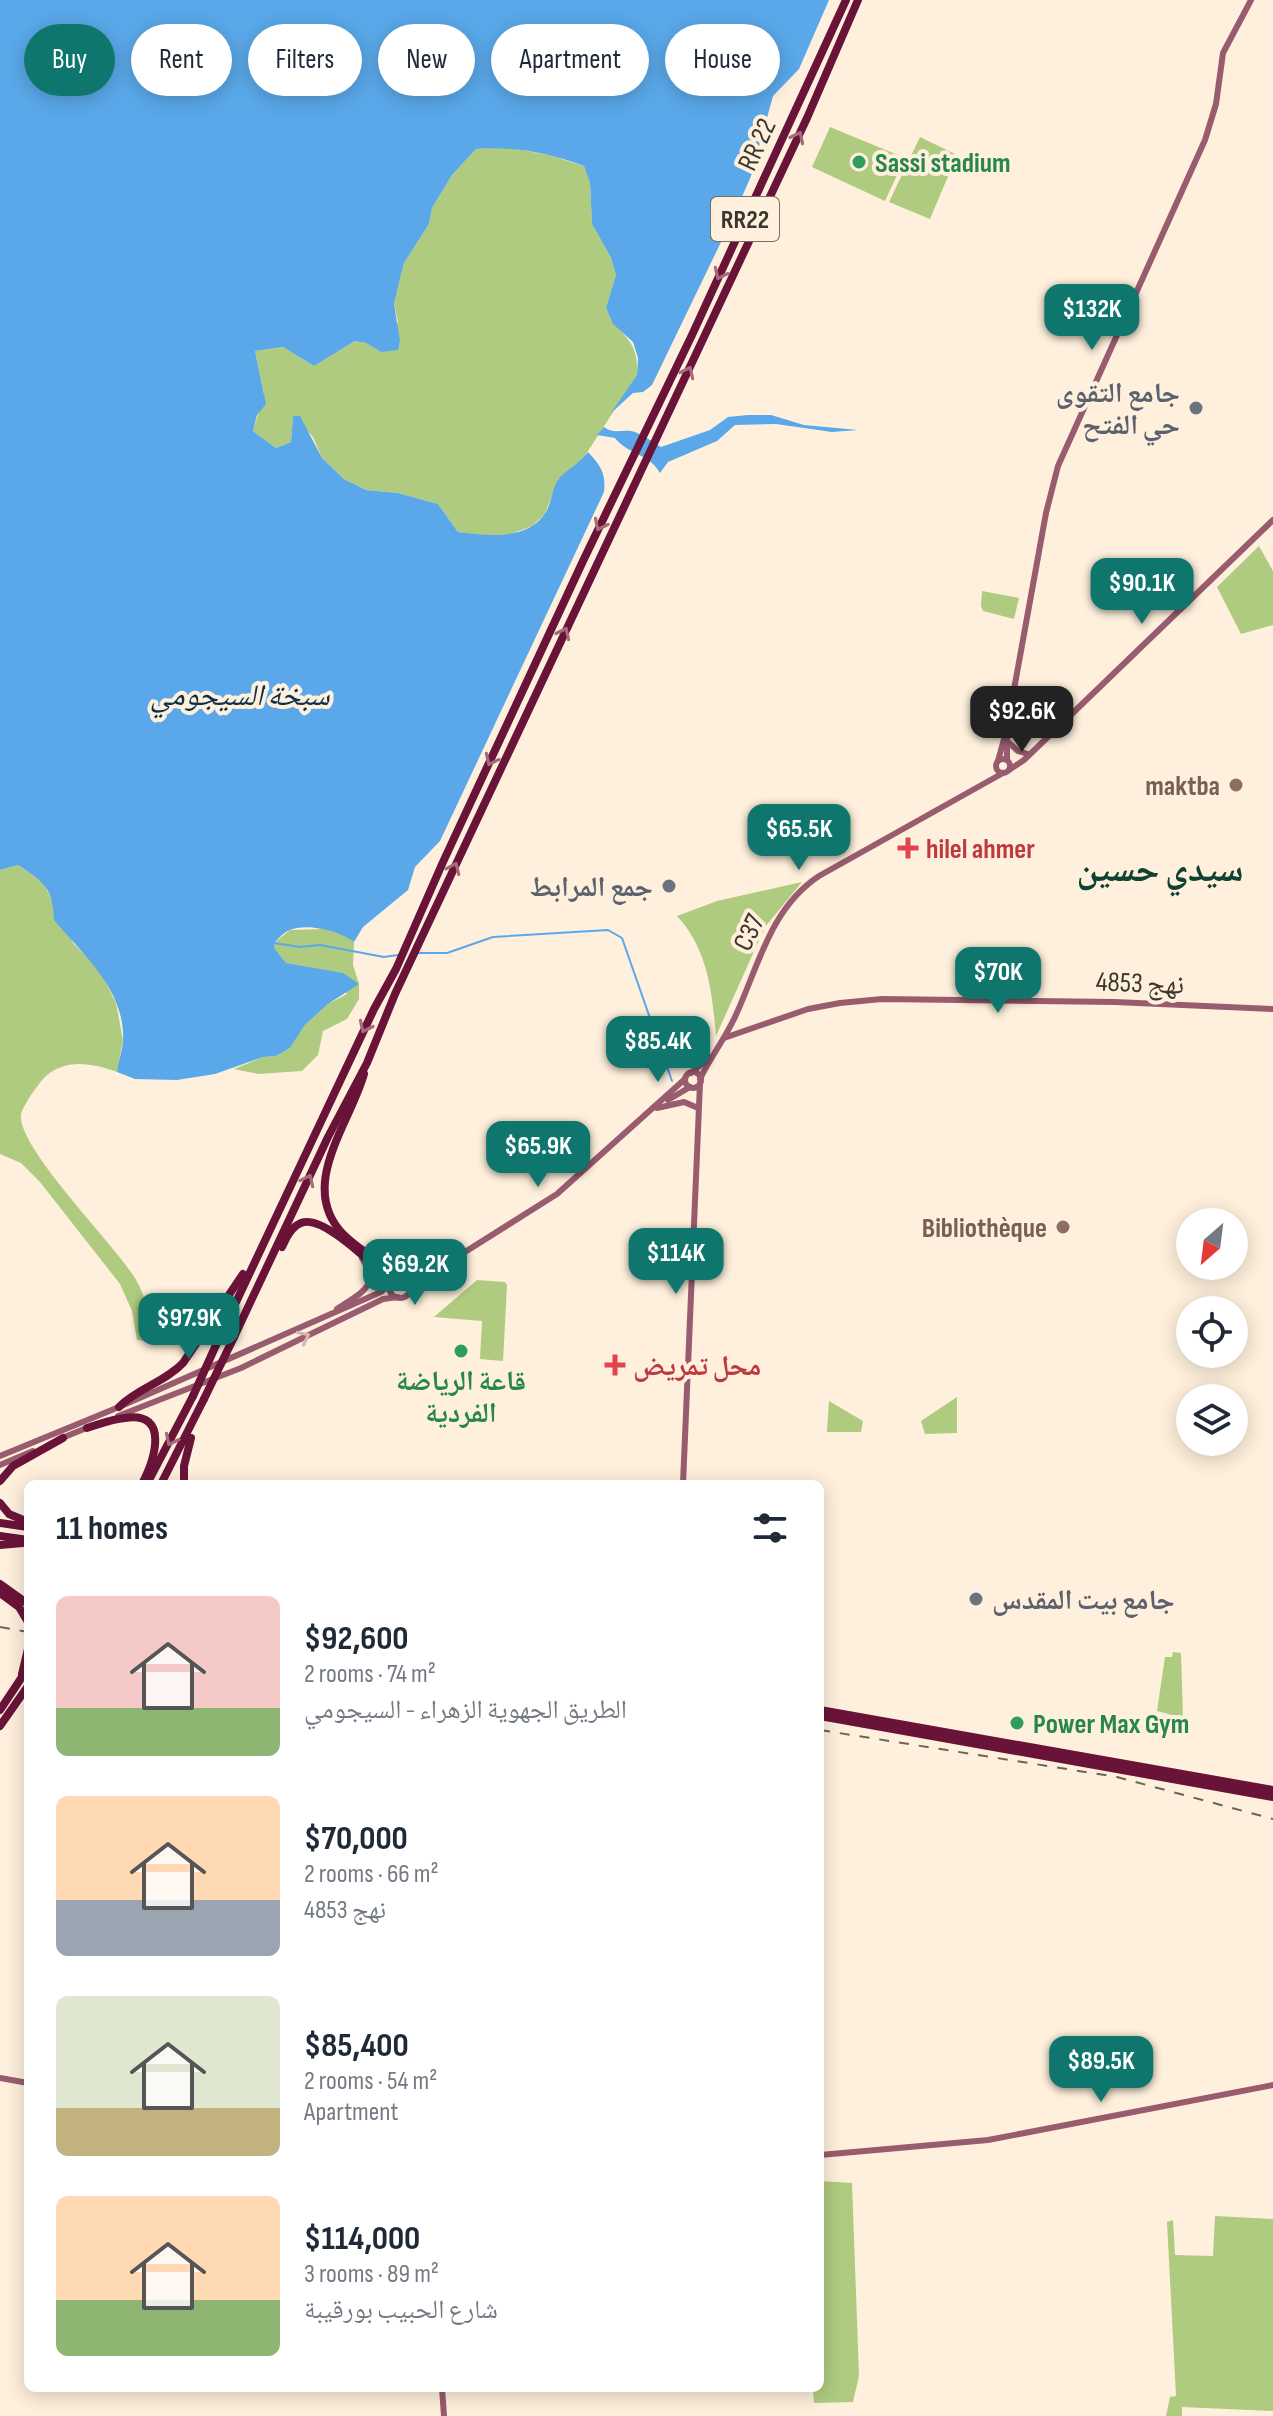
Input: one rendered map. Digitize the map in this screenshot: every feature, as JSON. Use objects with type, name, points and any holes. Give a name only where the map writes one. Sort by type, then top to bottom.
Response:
[{"type":"highway","name":"RR 22","points":[[259,1250],[401,958],[846,0]]},
{"type":"highway","points":[[403,1277],[344,1235],[333,1221],[324,1195],[326,1171],[367,1063],[412,960],[807,118],[858,0]]},
{"type":"highway","points":[[163,1480],[367,1063]]},
{"type":"highway","points":[[262,1277],[290,1231],[305,1221],[324,1226],[384,1274],[390,1284]]},
{"type":"highway","points":[[146,1480],[193,1396],[259,1250]]},
{"type":"highway","points":[[119,1407],[171,1375],[183,1363],[259,1250]]},
{"type":"highway","points":[[184,1480],[185,1459],[197,1415]]},
{"type":"highway","points":[[87,1428],[124,1418],[142,1418],[149,1423],[156,1437],[156,1447],[145,1480]]},
{"type":"highway","points":[[0,1481],[13,1466],[63,1438]]},
{"type":"highway","points":[[0,1503],[9,1514],[24,1522]]},
{"type":"highway","points":[[0,1523],[24,1524]]},
{"type":"highway","points":[[0,1536],[24,1541]]},
{"type":"highway","points":[[0,1545],[24,1542]]},
{"type":"highway","points":[[0,1584],[24,1601]]},
{"type":"highway","points":[[0,1593],[19,1607],[24,1615]]},
{"type":"highway","points":[[0,1710],[24,1683]]},
{"type":"highway","points":[[0,1726],[24,1684]]},
{"type":"highway","points":[[824,1711],[1273,1797]]},
{"type":"highway","points":[[824,1716],[844,1717],[1273,1790]]},
{"type":"main road","points":[[982,786],[997,763],[1007,728],[1046,513],[1058,466],[1205,140],[1216,104],[1223,53],[1251,0]]},
{"type":"main road","name":"C37","points":[[713,1055],[724,1038],[776,923],[805,886],[826,871],[1006,772],[1030,754],[1273,520]]},
{"type":"main road","points":[[997,763],[1006,772],[1011,765],[1008,760],[1007,728]]},
{"type":"main road","points":[[1007,741],[1014,748],[1030,754]]},
{"type":"main road","points":[[997,763],[1030,754]]},
{"type":"main road","name":"نهج 4853","points":[[724,1038],[803,1010],[882,999],[1115,1002],[1273,1009]]},
{"type":"main road","points":[[0,1465],[241,1368],[383,1299],[409,1292],[430,1274],[557,1194],[713,1055]]},
{"type":"main road","points":[[683,1480],[698,1108],[700,1081],[713,1055]]},
{"type":"main road","points":[[688,1076],[697,1074],[700,1081]]},
{"type":"main road","points":[[688,1076],[698,1108]]},
{"type":"main road","points":[[654,1110],[700,1081]]},
{"type":"main road","points":[[654,1110],[684,1102],[698,1108]]},
{"type":"main road","points":[[324,1318],[367,1288],[370,1275],[360,1255]]},
{"type":"main road","points":[[0,1456],[324,1318],[381,1292],[397,1277],[418,1278],[430,1274]]},
{"type":"main road","points":[[403,1277],[410,1283],[409,1292]]},
{"type":"main road","points":[[390,1284],[392,1294],[398,1297]]},
{"type":"main road","points":[[0,2078],[24,2082]]},
{"type":"main road","points":[[824,2155],[988,2140],[1273,2085]]},
{"type":"main road","points":[[442,2392],[444,2416]]},
{"type":"green space","name":"Sassi stadium","points":[[830,127],[905,158],[885,201],[812,167]]},
{"type":"green space","name":"Sassi stadium","points":[[920,137],[957,155],[930,219],[889,202]]},
{"type":"green space","points":[[508,147],[584,166],[590,183],[592,224],[611,258],[616,275],[606,309],[632,345],[637,375],[579,465],[558,479],[545,514],[532,526],[511,534],[482,536],[458,532],[438,504],[398,493],[366,490],[344,479],[322,458],[313,437],[293,416],[291,442],[276,448],[253,431],[264,394],[255,351],[283,347],[314,366],[355,341],[366,343],[381,352],[398,322],[394,304],[404,263],[429,224],[432,208],[452,175],[476,149]]},
{"type":"green space","points":[[1259,546],[1273,571],[1273,625],[1241,634],[1217,587]]},
{"type":"green space","points":[[982,591],[1019,598],[1014,619],[983,611]]},
{"type":"green space","points":[[18,865],[43,882],[73,943],[99,969],[116,1003],[123,1040],[117,1072],[73,1064],[47,1075],[22,1111],[24,1130],[50,1172],[135,1278],[148,1309],[154,1342],[137,1340],[132,1311],[120,1284],[40,1182],[21,1163],[0,1154],[0,870]]},
{"type":"green space","points":[[802,882],[765,927],[716,1036],[707,972],[696,942],[677,916],[717,901]]},
{"type":"green space","points":[[325,929],[344,934],[354,942],[353,965],[359,984],[359,999],[347,1019],[323,1031],[318,1055],[302,1071],[258,1074],[234,1069],[263,1057],[276,1056],[290,1048],[305,1025],[328,1004],[347,994],[327,971],[286,963],[275,949],[274,943],[290,930]]},
{"type":"green space","points":[[477,1280],[505,1282],[507,1285],[503,1361],[480,1359],[482,1321],[434,1317]]},
{"type":"green space","points":[[957,1397],[957,1433],[925,1434],[921,1421]]},
{"type":"green space","points":[[829,1401],[863,1421],[861,1432],[827,1432]]},
{"type":"green space","points":[[1173,1652],[1181,1653],[1183,1718],[1157,1711],[1165,1657],[1172,1657]]},
{"type":"green space","points":[[824,2181],[852,2183],[859,2376],[853,2402],[814,2403],[813,2392],[824,2392]]},
{"type":"green space","points":[[1215,2216],[1273,2219],[1273,2411],[1182,2407],[1182,2416],[1166,2416],[1170,2397],[1176,2396],[1167,2222],[1173,2220],[1175,2255],[1213,2256]]},
{"type":"water","name":"سبخة السيجومي","points":[[0,0],[829,0],[799,69],[780,89],[780,24],[665,24],[665,96],[773,96],[751,176],[652,385],[643,392],[633,393],[611,413],[637,375],[638,358],[633,342],[613,324],[606,308],[616,275],[611,258],[592,224],[590,183],[584,166],[531,152],[476,149],[452,175],[432,208],[429,224],[404,263],[394,304],[400,341],[398,350],[381,352],[366,343],[355,341],[314,366],[283,347],[255,351],[266,404],[257,415],[253,431],[276,448],[291,442],[293,416],[300,416],[322,458],[344,479],[366,490],[398,493],[438,504],[458,532],[506,534],[529,528],[546,512],[560,477],[588,452],[602,470],[604,480],[604,492],[440,841],[415,867],[408,890],[363,927],[354,942],[332,932],[305,927],[288,931],[274,943],[286,963],[343,973],[359,984],[328,1004],[305,1025],[290,1048],[276,1056],[263,1057],[215,1074],[177,1080],[135,1079],[117,1072],[123,1042],[118,1006],[89,960],[54,920],[49,893],[41,881],[18,865],[0,870]]},
{"type":"water","points":[[771,415],[804,425],[858,430],[832,432],[776,424],[735,425],[717,441],[668,462],[660,473],[650,462],[615,438],[597,435],[604,427],[614,431],[631,431],[661,447],[710,430],[728,417]]},
{"type":"waterway","points":[[417,953],[447,953],[493,937],[608,930],[622,938],[672,1081]]},
{"type":"waterway","points":[[274,943],[300,947],[320,945],[384,957],[398,955]]},
{"type":"railway","points":[[0,1627],[24,1631]]},
{"type":"railway","points":[[824,1731],[1117,1777],[1273,1819]]},
{"type":"place","name":"Sassi stadium","points":[[859,162]]},
{"type":"place","name":"جامع التقوى حي الفتح","points":[[1196,408]]},
{"type":"place","name":"maktba","points":[[1236,785]]},
{"type":"place","name":"hilel ahmer","points":[[908,848]]},
{"type":"place","name":"جمع المرابط","points":[[669,886]]},
{"type":"place","name":"Bibliothèque","points":[[1063,1227]]},
{"type":"place","name":"قاعة الرياضة الفردية","points":[[461,1351]]},
{"type":"place","name":"محل تمريض","points":[[615,1365]]},
{"type":"place","name":"جامع بيت المقدس","points":[[976,1599]]},
{"type":"place","name":"Power Max Gym","points":[[1017,1723]]},
{"type":"district","name":"سيدي حسين","points":[[1160,868]]}]
